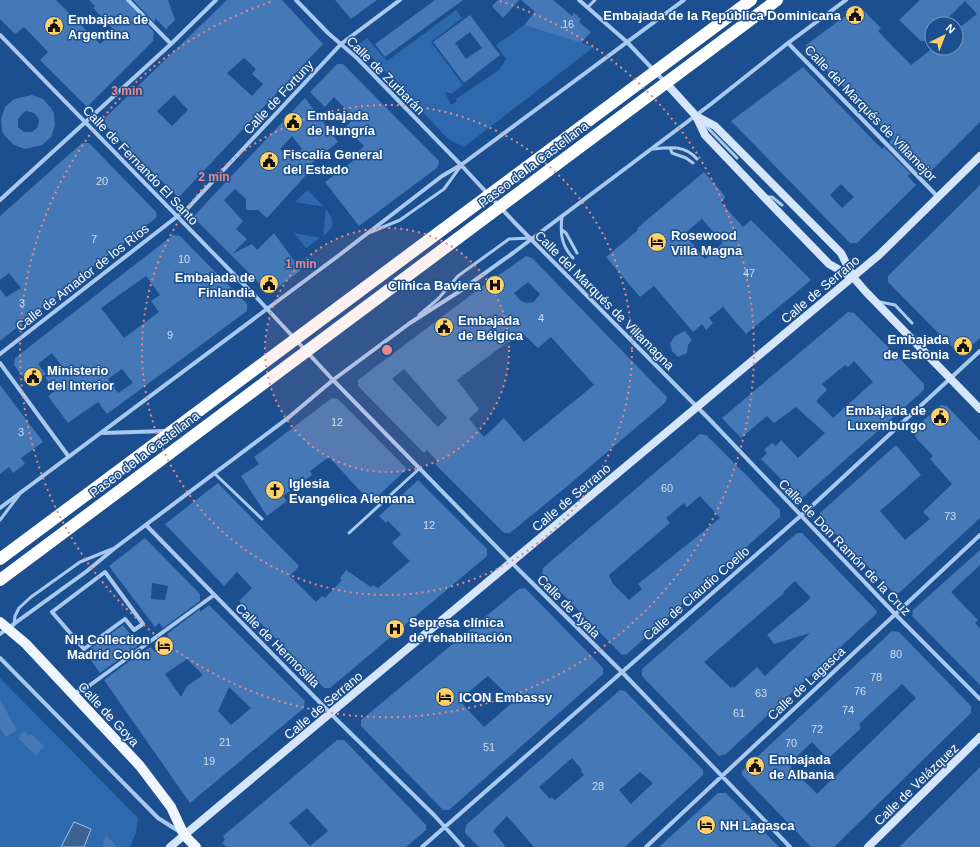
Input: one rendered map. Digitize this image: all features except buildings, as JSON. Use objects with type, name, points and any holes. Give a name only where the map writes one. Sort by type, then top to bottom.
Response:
[{"type":"highway","name":"Paseo de la Castellana","points":[[0,559],[751,0]]},
{"type":"highway","name":"Paseo de la Castellana","points":[[0,580],[777,0]]},
{"type":"main road","points":[[666,83],[696,116],[705,134],[764,197],[829,264],[853,277]]},
{"type":"main road","points":[[696,116],[715,126],[841,253],[853,277],[980,409]]},
{"type":"main road","name":"Calle de Serrano","points":[[170,847],[853,277],[939,198],[980,156]]},
{"type":"main road","name":"Calle de Goya","points":[[6,628],[22,640],[140,766],[171,807],[184,835],[196,847]]},
{"type":"main road","name":"Calle de Velázquez","points":[[868,847],[980,737]]},
{"type":"street","points":[[128,0],[171,44]]},
{"type":"street","points":[[0,200],[171,44],[216,0]]},
{"type":"street","name":"Calle de Zurbarán","points":[[296,0],[357,58],[489,196]]},
{"type":"street","name":"Calle de Fortuny","points":[[177,216],[188,208],[341,44],[400,0]]},
{"type":"street","points":[[579,0],[627,42],[666,83]]},
{"type":"street","points":[[0,508],[370,232],[442,176],[461,165],[684,0]]},
{"type":"street","points":[[6,628],[87,572],[115,548],[288,418],[333,380],[410,323],[460,291],[696,116],[788,43],[846,0]]},
{"type":"street","name":"Calle de Fernando El Santo","points":[[0,35],[267,309]]},
{"type":"street","name":"Calle del Marqués de Villamejor","points":[[788,43],[939,198]]},
{"type":"street","name":"Calle del Marqués de Villamagna","points":[[489,196],[697,406]]},
{"type":"street","name":"Calle de Amador de los Ríos","points":[[0,354],[177,216]]},
{"type":"street","points":[[267,309],[333,380]]},
{"type":"street","name":"Calle de Claudio Coello","points":[[422,847],[621,671],[801,515],[980,351]]},
{"type":"street","points":[[0,363],[69,457]]},
{"type":"street","name":"Calle de Ayala","points":[[333,380],[512,563],[621,671],[790,847]]},
{"type":"street","name":"Calle de Don Ramón de la Cruz","points":[[697,406],[895,614],[980,699]]},
{"type":"street","name":"Paseo de la Castellana","points":[[102,433],[173,430]]},
{"type":"street","name":"Calle de Hermosilla","points":[[146,525],[331,714],[434,815],[444,828],[463,847]]},
{"type":"street","name":"Calle de Lagasca","points":[[646,847],[980,535]]},
{"type":"street","points":[[105,572],[143,624],[134,630],[125,619],[84,650],[52,612],[105,572]]},
{"type":"street","points":[[72,693],[86,688],[214,595]]},
{"type":"street","name":"Calle de Goya","points":[[0,658],[158,818],[184,835]]},
{"type":"lane","points":[[588,8],[595,0]]},
{"type":"lane","points":[[696,116],[737,158]]},
{"type":"lane","points":[[670,148],[672,153],[686,158],[693,163]]},
{"type":"lane","points":[[650,149],[680,148],[690,152],[697,159]]},
{"type":"lane","points":[[370,232],[400,220],[444,190],[461,165]]},
{"type":"lane","points":[[764,197],[772,197],[782,205]]},
{"type":"lane","points":[[562,215],[561,239],[566,250],[573,258]]},
{"type":"lane","points":[[562,230],[566,233],[577,253]]},
{"type":"lane","points":[[410,323],[438,299],[458,276],[509,239],[530,238]]},
{"type":"lane","points":[[875,301],[895,305],[912,323]]},
{"type":"lane","points":[[349,533],[420,468]]},
{"type":"lane","points":[[214,473],[262,519]]},
{"type":"lane","points":[[0,520],[23,490]]},
{"type":"lane","points":[[6,628],[19,608],[31,597],[80,562],[115,548]]},
{"type":"shaded area","points":[[456,10],[462,18],[431,42],[463,85],[452,94],[445,92],[451,105],[457,101],[456,99],[499,70],[506,59],[496,45],[524,25],[594,47],[464,147],[448,139],[359,44],[367,38],[387,61]]},
{"type":"shaded area","points":[[309,191],[324,207],[295,202],[305,192]]},
{"type":"shaded area","points":[[326,209],[332,220],[332,227],[323,236]]},
{"type":"shaded area","points":[[294,233],[320,238],[306,248]]},
{"type":"shaded area","points":[[0,678],[138,818],[136,833],[130,847],[0,847]]},
{"type":"shaded area","points":[[74,822],[91,829],[84,847],[61,847]]},
{"type":"place","name":"Embajada de la República Dominicana","points":[[855,15]]},
{"type":"place","name":"Embajada de Argentina","points":[[54,26]]},
{"type":"place","name":"Embajada de Hungría","points":[[293,122]]},
{"type":"place","name":"Fiscalía General del Estado","points":[[269,161]]},
{"type":"place","name":"Rosewood Villa Magna","points":[[657,242]]},
{"type":"place","name":"Embajada de Finlandia","points":[[269,284]]},
{"type":"place","name":"Clínica Baviera","points":[[495,285]]},
{"type":"place","name":"Embajada de Bélgica","points":[[444,327]]},
{"type":"place","name":"Embajada de Estonia","points":[[963,346]]},
{"type":"place","name":"Ministerio del Interior","points":[[33,377]]},
{"type":"place","name":"Embajada de Luxemburgo","points":[[940,417]]},
{"type":"place","name":"Iglesia Evangélica Alemana","points":[[275,490]]},
{"type":"place","name":"Sepresa clínica de rehabilitación","points":[[395,629]]},
{"type":"place","name":"NH Collection Madrid Colón","points":[[164,646]]},
{"type":"place","name":"ICON Embassy","points":[[445,697]]},
{"type":"place","name":"Embajada de Albania","points":[[755,766]]},
{"type":"place","name":"NH Lagasca","points":[[706,825]]}]
